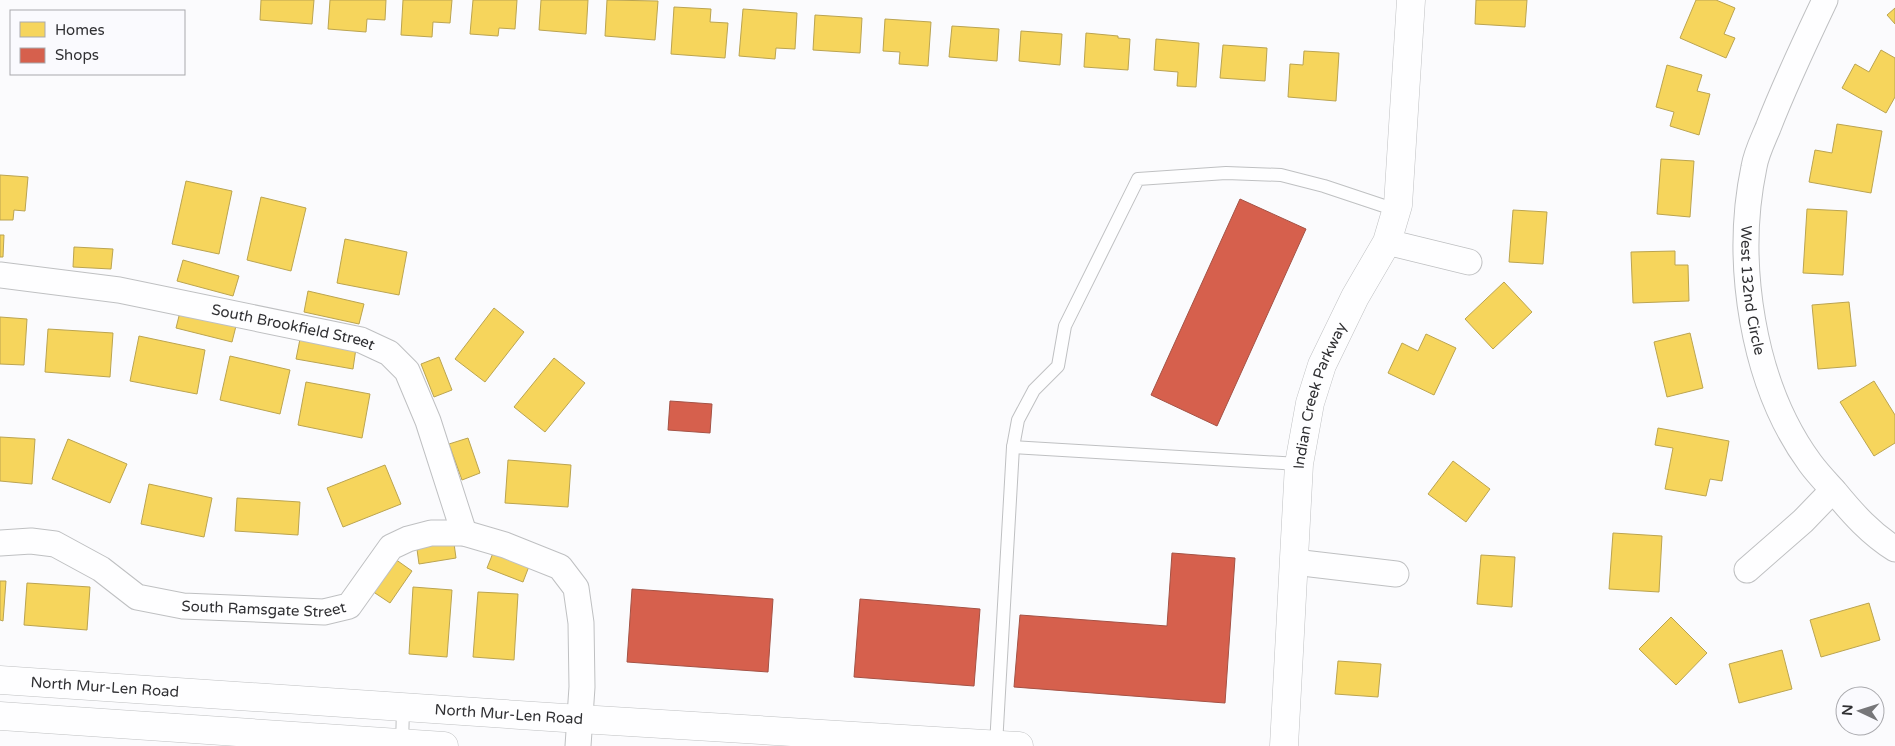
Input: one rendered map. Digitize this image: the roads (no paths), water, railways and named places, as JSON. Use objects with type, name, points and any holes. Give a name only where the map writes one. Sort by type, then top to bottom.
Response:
[{"type":"main road","name":"Indian Creek Parkway","points":[[1284,746],[1300,464],[1310,403],[1322,365],[1355,297],[1387,242],[1396,210],[1410,0]]},
{"type":"main road","name":"North Mur-Len Road","points":[[0,680],[403,708],[1008,745]]},
{"type":"main road","points":[[0,716],[402,745],[444,746]]},
{"type":"street","name":"West 132nd Circle","points":[[1825,0],[1781,94],[1754,164],[1748,202],[1746,280],[1751,318],[1760,355],[1772,392],[1788,427],[1810,463],[1860,522],[1895,549]]},
{"type":"street","points":[[1387,242],[1469,262]]},
{"type":"street","name":"South Brookfield Street","points":[[0,275],[119,290],[362,340],[389,353],[407,371],[428,420],[464,533]]},
{"type":"street","points":[[1747,570],[1803,521],[1833,490]]},
{"type":"street","name":"South Ramsgate Street","points":[[0,544],[31,541],[55,544],[101,569],[137,597],[183,606],[324,612],[349,606],[390,548],[408,539],[431,533],[464,533],[505,545],[560,568],[576,588],[581,623],[582,687],[578,746]]},
{"type":"street","points":[[1294,562],[1396,574]]},
{"type":"lane","points":[[1008,745],[1013,447],[1018,420],[1034,390],[1058,366],[1065,326],[1138,179],[1226,173],[1282,175],[1324,186],[1396,210]]},
{"type":"lane","points":[[1013,447],[1300,464]]},
{"type":"lane","points":[[402,745],[403,708]]}]
